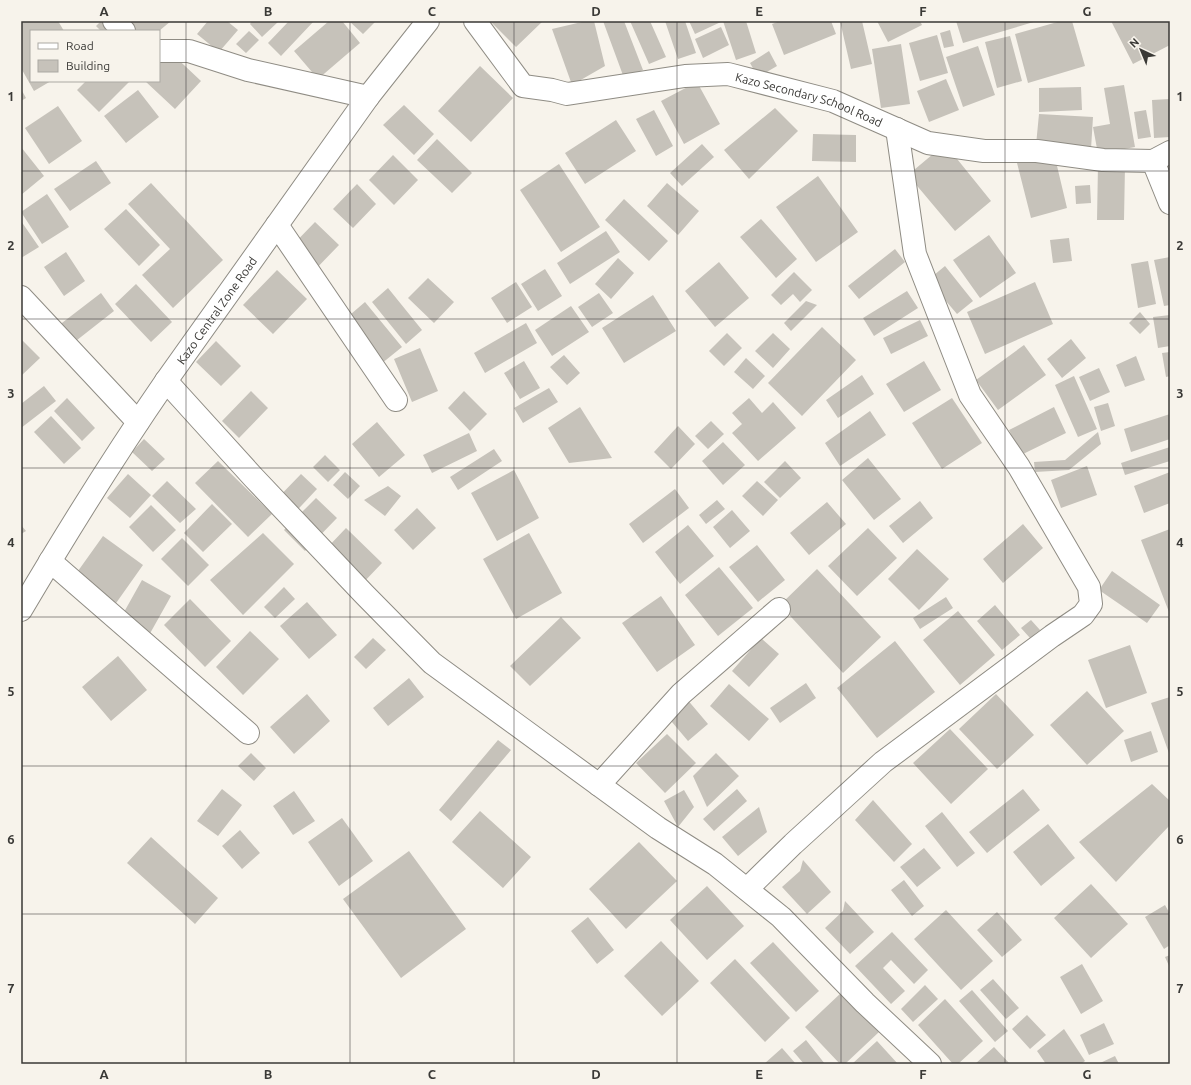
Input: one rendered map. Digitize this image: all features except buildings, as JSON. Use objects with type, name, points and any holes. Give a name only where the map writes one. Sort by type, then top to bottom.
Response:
[{"type":"street","points":[[114,21],[123,30]]},
{"type":"street","name":"Kazo Central Zone Road","points":[[21,610],[50,561],[138,422],[166,381],[368,97],[428,21]]},
{"type":"street","name":"Kazo Secondary School Road","points":[[475,21],[523,86],[552,90],[567,94],[685,76],[728,74],[833,101],[928,144],[984,151],[1037,151],[1103,160],[1161,156]]},
{"type":"street","points":[[160,51],[189,51],[248,70],[368,97]]},
{"type":"street","points":[[747,890],[793,844],[883,762],[1052,636],[1083,615],[1091,604],[1090,587],[1019,467],[970,395],[915,254],[897,129]]},
{"type":"street","points":[[1161,156],[1170,203]]},
{"type":"street","points":[[277,225],[396,400]]},
{"type":"street","points":[[21,297],[138,422]]},
{"type":"street","points":[[166,381],[254,478],[432,663],[658,828],[715,864],[781,917],[865,1003],[929,1063]]},
{"type":"street","points":[[50,561],[248,733]]},
{"type":"street","points":[[599,785],[681,694],[779,609]]}]
